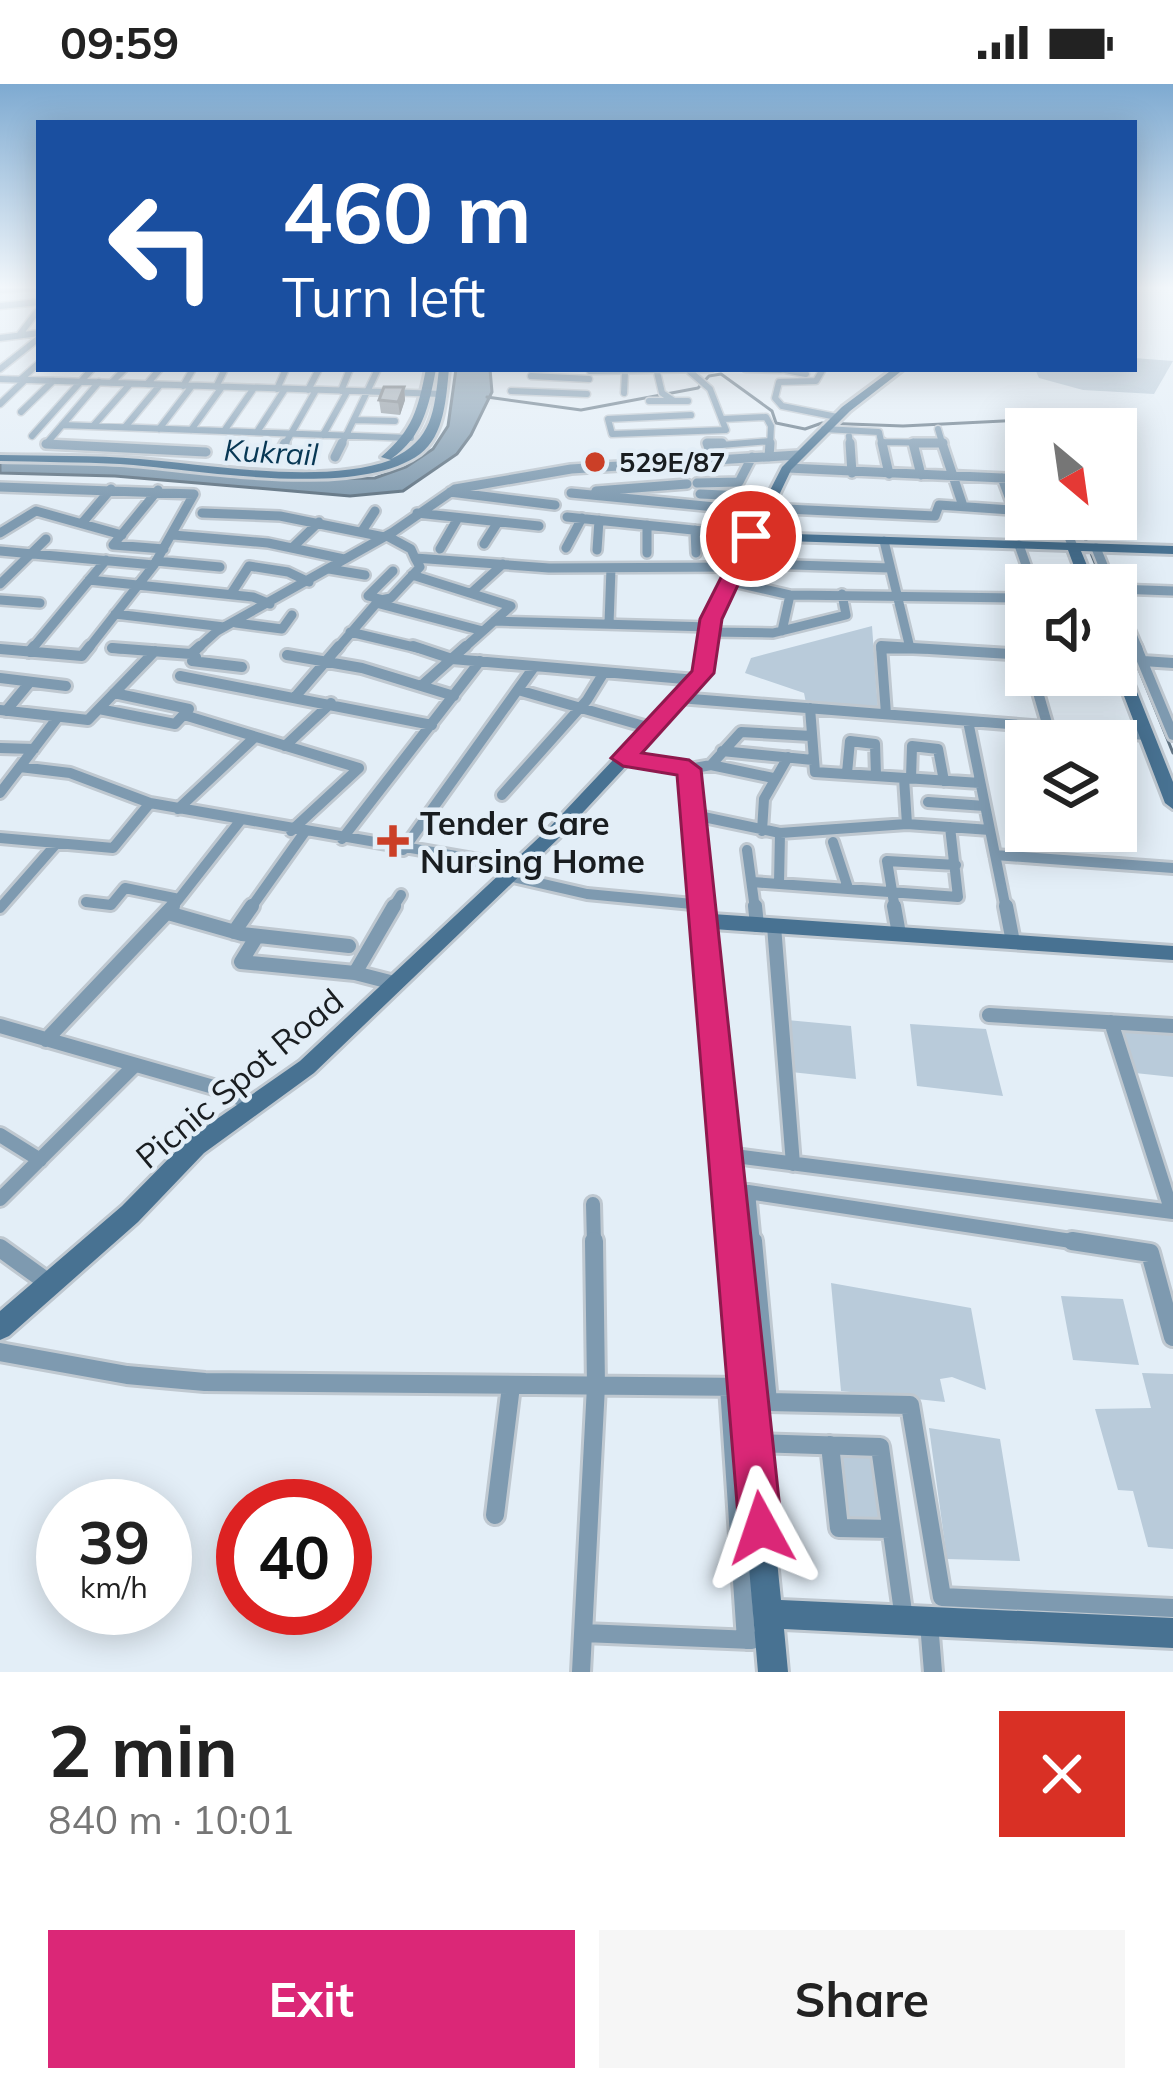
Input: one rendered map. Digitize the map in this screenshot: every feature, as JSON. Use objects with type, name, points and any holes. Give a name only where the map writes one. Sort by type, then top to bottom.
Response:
[{"type":"street","points":[[0,404],[36,366]]},
{"type":"street","points":[[21,412],[60,372]]},
{"type":"street","points":[[32,436],[89,372]]},
{"type":"street","points":[[111,383],[122,372]]},
{"type":"street","points":[[147,384],[157,372]]},
{"type":"street","points":[[159,429],[192,372]]},
{"type":"street","points":[[191,430],[224,372]]},
{"type":"street","points":[[224,431],[254,372]]},
{"type":"street","points":[[257,432],[285,372]]},
{"type":"street","points":[[281,450],[318,372]]},
{"type":"street","points":[[323,435],[349,372]]},
{"type":"street","points":[[335,457],[377,372]]},
{"type":"street","points":[[0,455],[351,466],[385,458],[411,438],[429,372]]},
{"type":"street","points":[[0,455],[299,473],[365,471],[410,456],[426,443],[442,394],[444,372]]},
{"type":"street","points":[[624,393],[625,372]]},
{"type":"street","points":[[530,374],[657,372],[668,397]]},
{"type":"street","points":[[689,372],[710,388],[725,430],[610,434],[608,419],[691,416]]},
{"type":"street","points":[[821,372],[812,382],[778,382],[775,398],[830,424],[877,431],[889,474]]},
{"type":"street","name":"Picnic Spot Road","points":[[0,1327],[130,1214],[196,1147],[307,1067],[514,872],[623,758],[696,680],[707,660],[710,629],[732,574],[793,462],[830,424],[894,372]]},
{"type":"street","points":[[512,391],[586,399],[590,373]]},
{"type":"street","points":[[0,379],[442,394]]},
{"type":"street","points":[[99,382],[46,444],[206,452]]},
{"type":"street","points":[[93,427],[130,383]]},
{"type":"street","points":[[125,428],[160,385]]},
{"type":"street","points":[[710,388],[727,388]]},
{"type":"street","points":[[649,401],[668,397],[688,401]]},
{"type":"street","points":[[723,419],[766,417],[769,457]]},
{"type":"street","points":[[355,420],[395,421]]},
{"type":"street","points":[[62,425],[411,438]]},
{"type":"street","points":[[938,429],[963,506]]},
{"type":"street","points":[[677,432],[688,461]]},
{"type":"street","points":[[630,434],[638,465]]},
{"type":"street","points":[[849,436],[852,472]]},
{"type":"street","points":[[713,460],[707,443],[770,440]]},
{"type":"street","points":[[882,442],[943,443]]},
{"type":"street","points":[[913,443],[921,475]]},
{"type":"street","points":[[191,655],[230,625],[386,536],[448,492],[476,483],[583,468],[769,457],[852,472],[1005,478]]},
{"type":"street","points":[[571,493],[739,482],[752,458]]},
{"type":"street","points":[[571,493],[583,468]]},
{"type":"street","points":[[1002,478],[1005,486]]},
{"type":"street","points":[[0,487],[194,494],[155,563],[82,656],[0,649]]},
{"type":"street","points":[[0,504],[13,487]]},
{"type":"street","points":[[695,487],[768,502],[935,515],[935,506],[1005,509]]},
{"type":"street","points":[[47,511],[64,488]]},
{"type":"street","points":[[83,523],[111,489]]},
{"type":"street","points":[[158,490],[113,544],[164,549]]},
{"type":"street","points":[[448,492],[555,505]]},
{"type":"street","points":[[571,493],[715,507]]},
{"type":"street","points":[[0,533],[5,524],[47,511],[122,535]]},
{"type":"street","points":[[362,532],[375,512]]},
{"type":"street","points":[[202,513],[319,522],[386,536],[412,549],[420,567],[386,602],[377,602],[295,697]]},
{"type":"street","points":[[416,514],[539,526]]},
{"type":"street","points":[[567,517],[751,536],[1173,550]]},
{"type":"street","points":[[440,549],[458,518]]},
{"type":"street","points":[[566,548],[582,518]]},
{"type":"street","points":[[597,550],[599,520]]},
{"type":"street","points":[[293,547],[319,522]]},
{"type":"street","points":[[484,544],[498,522]]},
{"type":"street","points":[[646,554],[647,525]]},
{"type":"street","points":[[694,530],[696,553]]},
{"type":"street","points":[[173,535],[293,547],[344,559]]},
{"type":"street","points":[[0,584],[46,539]]},
{"type":"street","points":[[1081,540],[1098,564]]},
{"type":"street","points":[[884,541],[910,648]]},
{"type":"street","points":[[1019,545],[1026,564]]},
{"type":"street","points":[[1087,547],[1087,564]]},
{"type":"street","points":[[0,551],[220,567]]},
{"type":"street","points":[[416,558],[732,574],[790,595],[1005,598]]},
{"type":"street","points":[[29,652],[106,560]]},
{"type":"street","points":[[759,563],[890,568]]},
{"type":"street","points":[[471,593],[503,564]]},
{"type":"street","points":[[231,594],[249,566],[289,572],[309,582]]},
{"type":"street","points":[[329,568],[365,575]]},
{"type":"street","points":[[609,624],[611,568]]},
{"type":"street","points":[[393,571],[368,596],[483,631]]},
{"type":"street","points":[[412,575],[511,606],[421,686]]},
{"type":"street","points":[[89,580],[231,594],[270,604]]},
{"type":"street","points":[[1137,590],[1173,591]]},
{"type":"street","points":[[494,621],[782,631],[846,615],[842,594]]},
{"type":"street","points":[[782,631],[790,595]]},
{"type":"street","points":[[0,600],[40,603]]},
{"type":"street","points":[[115,614],[282,629],[292,615]]},
{"type":"street","points":[[350,632],[394,639],[452,658],[696,680]]},
{"type":"street","points":[[886,714],[881,646],[1005,651]]},
{"type":"street","points":[[1137,647],[1173,735]]},
{"type":"street","points":[[112,648],[191,655],[196,657],[192,661],[242,667]]},
{"type":"street","points":[[3,711],[88,720],[155,652]]},
{"type":"street","points":[[286,655],[362,668],[454,696]]},
{"type":"street","points":[[342,839],[480,661]]},
{"type":"street","points":[[1143,662],[1173,663]]},
{"type":"street","points":[[403,850],[534,668]]},
{"type":"street","points":[[502,795],[603,674]]},
{"type":"street","points":[[180,676],[432,725]]},
{"type":"street","points":[[0,678],[66,686]]},
{"type":"street","points":[[3,711],[30,682]]},
{"type":"street","points":[[518,690],[651,728]]},
{"type":"street","points":[[99,709],[175,724],[189,709],[114,693]]},
{"type":"street","points":[[1131,696],[1173,803]]},
{"type":"street","points":[[679,698],[1005,724]]},
{"type":"street","points":[[285,746],[331,703]]},
{"type":"street","points":[[810,708],[815,772],[980,783]]},
{"type":"street","points":[[184,715],[359,768],[297,832],[234,932]]},
{"type":"street","points":[[0,793],[58,716]]},
{"type":"street","points":[[968,721],[1012,942]]},
{"type":"street","points":[[746,1640],[728,1155],[694,815],[700,767],[741,732],[812,736]]},
{"type":"street","points":[[1137,734],[1146,735]]},
{"type":"street","points":[[178,809],[255,736]]},
{"type":"street","points":[[847,773],[850,741],[875,744],[876,776]]},
{"type":"street","points":[[907,824],[912,746],[938,749],[944,781]]},
{"type":"street","points":[[0,748],[34,748]]},
{"type":"street","points":[[722,751],[813,760]]},
{"type":"street","points":[[762,831],[764,799],[788,757]]},
{"type":"street","points":[[623,758],[772,778]]},
{"type":"street","points":[[20,767],[70,773],[178,809],[514,872],[587,894],[765,925],[1173,952]]},
{"type":"street","points":[[928,802],[985,806]]},
{"type":"street","points":[[0,838],[113,848],[150,803]]},
{"type":"street","points":[[694,815],[780,833],[907,824],[990,830]]},
{"type":"street","points":[[46,1040],[168,913],[241,821]]},
{"type":"street","points":[[752,882],[958,897],[950,827]]},
{"type":"street","points":[[779,884],[780,833]]},
{"type":"street","points":[[833,842],[848,888]]},
{"type":"street","points":[[0,908],[57,843]]},
{"type":"street","points":[[747,850],[765,925],[793,1164]]},
{"type":"street","points":[[995,855],[1173,868]]},
{"type":"street","points":[[899,934],[887,861],[956,865]]},
{"type":"street","points":[[86,902],[111,905],[125,888],[179,899]]},
{"type":"street","points":[[355,973],[401,896]]},
{"type":"street","points":[[168,913],[234,932],[349,946]]},
{"type":"street","points":[[257,936],[242,962],[355,973],[394,983]]},
{"type":"street","points":[[988,1015],[1173,1026]]},
{"type":"street","points":[[728,1155],[1173,1212],[1111,1022]]},
{"type":"street","points":[[0,1026],[224,1090],[252,1105]]},
{"type":"street","points":[[0,1199],[135,1065]]},
{"type":"street","points":[[0,1135],[40,1160]]},
{"type":"street","points":[[1173,1337],[1150,1252],[748,1192],[768,1402],[910,1405],[942,1597],[1173,1608]]},
{"type":"street","points":[[581,1672],[596,1386],[593,1204]]},
{"type":"street","points":[[0,1248],[50,1284]]},
{"type":"street","points":[[0,1352],[127,1375],[205,1382],[738,1387]]},
{"type":"street","points":[[496,1515],[511,1386]]},
{"type":"street","points":[[738,1387],[753,1443],[772,1672]]},
{"type":"street","points":[[753,1443],[880,1447],[892,1529],[933,1672]]},
{"type":"street","points":[[830,1445],[839,1528],[892,1529]]},
{"type":"street","points":[[584,1633],[746,1640],[770,1628],[916,1621],[1173,1633]]},
{"type":"shaded area","points":[[1137,360],[1173,361],[1154,394],[1083,390],[1039,378],[1036,372],[1137,372]]},
{"type":"shaded area","points":[[456,372],[490,372],[492,392],[471,435],[457,454],[403,491],[350,496],[115,476],[0,473],[0,461],[132,464],[293,479],[375,478],[406,467],[433,449],[448,426]]},
{"type":"shaded area","points":[[872,626],[878,709],[806,703],[804,693],[745,673],[751,658]]},
{"type":"shaded area","points":[[787,1020],[851,1026],[856,1079],[791,1072]]},
{"type":"shaded area","points":[[910,1024],[986,1029],[1003,1096],[917,1086]]},
{"type":"shaded area","points":[[1122,1029],[1173,1033],[1173,1077],[1135,1073]]},
{"type":"shaded area","points":[[831,1283],[971,1308],[986,1390],[952,1377],[940,1379],[945,1402],[841,1391]]},
{"type":"shaded area","points":[[1061,1296],[1123,1299],[1139,1365],[1073,1360]]},
{"type":"shaded area","points":[[1142,1373],[1173,1374],[1173,1549],[1148,1547],[1133,1491],[1118,1490],[1095,1409],[1151,1408]]},
{"type":"shaded area","points":[[929,1428],[1000,1439],[1020,1561],[947,1559]]},
{"type":"shaded area","points":[[836,1451],[877,1452],[887,1522],[845,1522]]},
{"type":"building","points":[[384,387],[404,387],[398,402],[379,400]]},
{"type":"waterway","points":[[487,397],[581,410],[698,388],[709,376],[721,374],[772,411],[776,423],[805,429],[822,423],[903,426],[1005,421]]},
{"type":"waterway","points":[[1086,540],[1095,564]]},
{"type":"waterway","points":[[1137,665],[1173,753]]},
{"type":"place","name":"529E/87","points":[[595,462]]},
{"type":"place","name":"Tender Care Nursing Home","points":[[393,841]]},
{"type":"route","points":[[751,536],[711,619],[703,673],[623,758],[689,769],[761,1528]]},
{"type":"water label","name":"Kukrail","points":[[271,452]]}]
